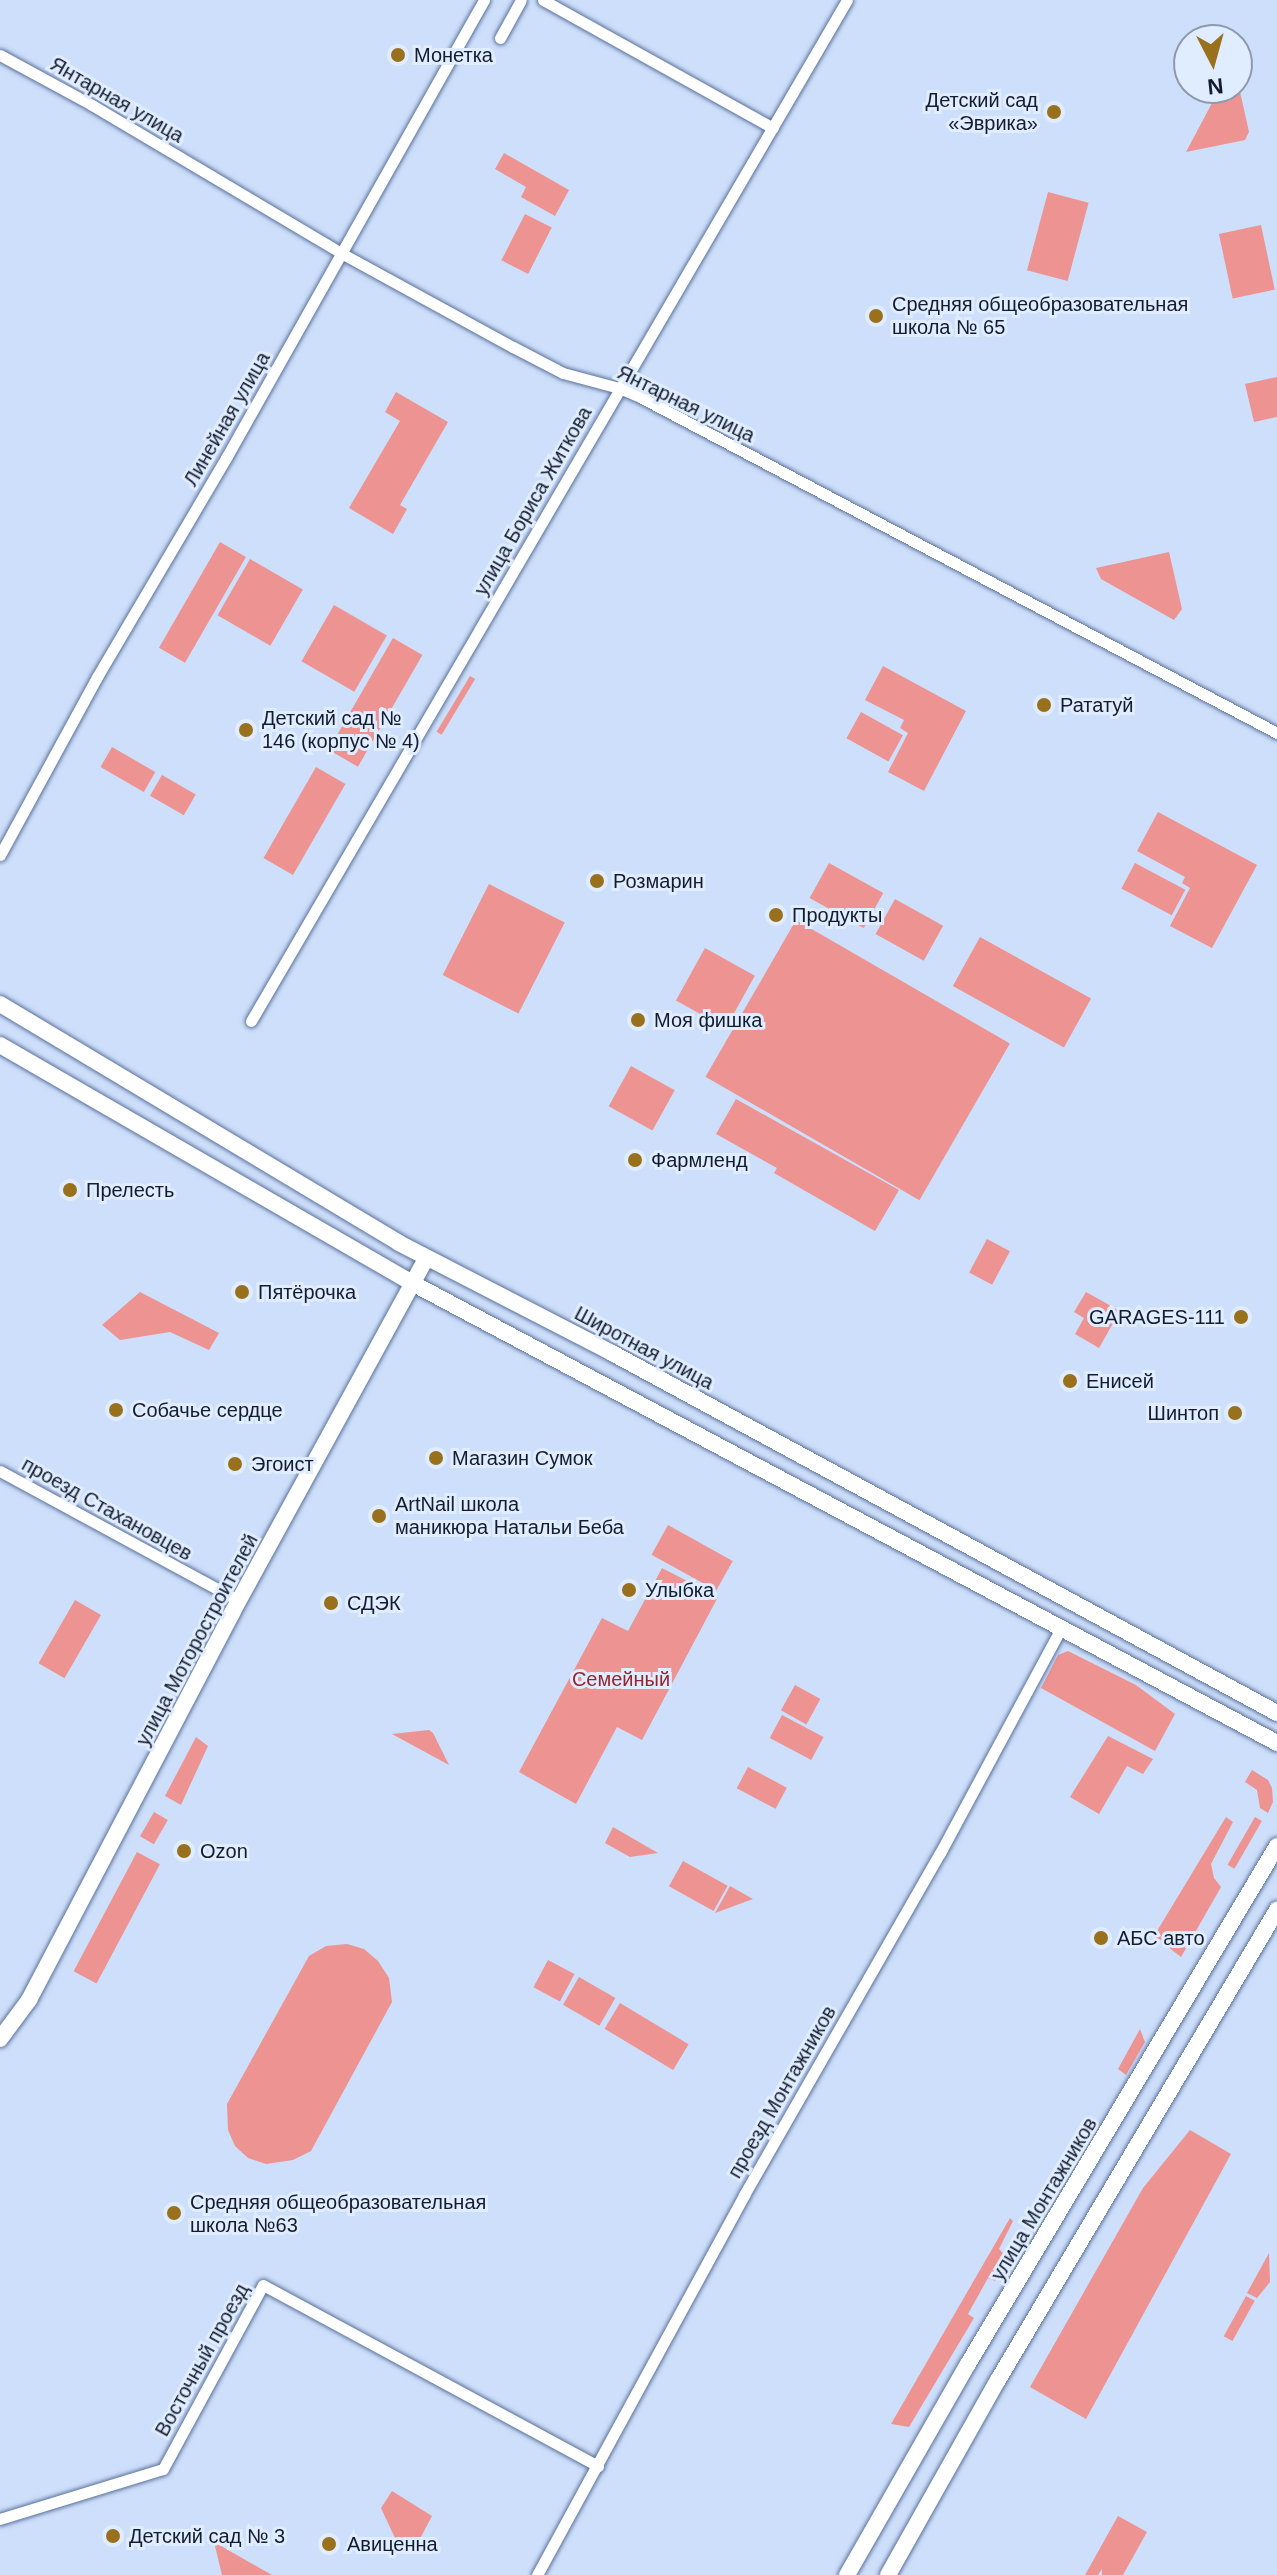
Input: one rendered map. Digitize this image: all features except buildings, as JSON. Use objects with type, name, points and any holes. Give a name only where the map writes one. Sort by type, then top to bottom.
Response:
[{"type":"main road","name":"Широтная улица","points":[[0,1004],[426,1258],[799,1454],[1277,1713]]},
{"type":"main road","points":[[0,1045],[412,1283],[1277,1743]]},
{"type":"main road","name":"улица Моторостроителей","points":[[0,2039],[41,1979],[239,1601],[426,1258]]},
{"type":"main road","points":[[784,1481],[797,1480],[803,1474],[805,1465],[799,1454]]},
{"type":"main road","points":[[846,1514],[841,1507],[842,1493],[853,1487],[861,1488]]},
{"type":"main road","name":"улица Монтажников","points":[[847,2575],[976,2350],[1277,1846]]},
{"type":"main road","points":[[888,2575],[998,2380],[1277,1910]]},
{"type":"street","name":"Линейная улица","points":[[0,855],[97,677],[484,0]]},
{"type":"street","points":[[500,38],[521,0]]},
{"type":"street","points":[[543,0],[773,128]]},
{"type":"street","name":"улица Бориса Житкова","points":[[251,1021],[847,0]]},
{"type":"street","name":"Янтарная улица","points":[[0,55],[92,105],[341,253],[563,373],[619,388],[1038,604],[1277,733]]},
{"type":"street","name":"проезд Стахановцев","points":[[0,1471],[239,1601]]},
{"type":"street","name":"проезд Монтажников","points":[[537,2575],[728,2223],[940,1853],[1061,1628]]},
{"type":"street","name":"Восточный проезд","points":[[0,2519],[163,2469],[263,2285],[598,2466]]},
{"type":"green space","points":[[1212,104],[1243,104],[1249,132],[1245,140],[1186,152]]},
{"type":"green space","points":[[504,153],[569,190],[555,216],[521,197],[526,187],[495,169]]},
{"type":"green space","points":[[1048,192],[1089,203],[1068,281],[1027,270]]},
{"type":"green space","points":[[525,214],[552,228],[528,274],[501,260]]},
{"type":"green space","points":[[1261,225],[1275,290],[1233,298],[1219,234]]},
{"type":"green space","points":[[1277,377],[1277,417],[1254,422],[1245,384]]},
{"type":"green space","points":[[396,392],[448,422],[400,505],[407,509],[393,534],[349,508],[400,421],[385,412]]},
{"type":"green space","points":[[220,542],[246,557],[185,663],[159,648]]},
{"type":"green space","points":[[1169,552],[1182,609],[1174,620],[1101,579],[1096,568]]},
{"type":"green space","points":[[250,559],[303,590],[270,646],[218,615]]},
{"type":"green space","points":[[334,605],[387,636],[354,692],[302,661]]},
{"type":"green space","points":[[393,638],[422,655],[358,767],[328,750]]},
{"type":"green space","points":[[883,666],[966,711],[924,791],[888,772],[908,733],[900,728],[904,720],[865,700]]},
{"type":"green space","points":[[470,676],[475,679],[442,735],[437,732]]},
{"type":"green space","points":[[861,712],[903,735],[888,762],[846,738]]},
{"type":"green space","points":[[112,747],[155,772],[144,792],[100,767]]},
{"type":"green space","points":[[316,767],[345,784],[293,875],[264,858]]},
{"type":"green space","points":[[162,775],[196,794],[184,815],[150,796]]},
{"type":"green space","points":[[1158,812],[1257,865],[1212,948],[1170,926],[1190,888],[1182,883],[1185,877],[1137,851]]},
{"type":"green space","points":[[829,863],[883,893],[864,928],[810,898]]},
{"type":"green space","points":[[1135,863],[1185,890],[1172,915],[1121,889]]},
{"type":"green space","points":[[489,884],[565,923],[518,1013],[443,975]]},
{"type":"green space","points":[[895,899],[943,926],[924,961],[876,934]]},
{"type":"green space","points":[[796,920],[1010,1043],[919,1200],[706,1077]]},
{"type":"green space","points":[[980,937],[1091,999],[1064,1048],[953,986]]},
{"type":"green space","points":[[705,948],[755,976],[726,1028],[676,1000]]},
{"type":"green space","points":[[631,1066],[675,1090],[652,1130],[609,1106]]},
{"type":"green space","points":[[736,1099],[899,1190],[875,1231],[774,1173],[777,1168],[716,1134]]},
{"type":"green space","points":[[987,1239],[1010,1251],[992,1285],[969,1273]]},
{"type":"green space","points":[[140,1292],[219,1333],[209,1350],[170,1332],[120,1340],[102,1325]]},
{"type":"green space","points":[[1086,1292],[1120,1311],[1099,1348],[1075,1334],[1084,1318],[1074,1312]]},
{"type":"green space","points":[[668,1525],[733,1561],[716,1591],[652,1555]]},
{"type":"green space","name":"Семейный","points":[[662,1568],[718,1597],[642,1740],[617,1727],[576,1804],[519,1772],[602,1618],[628,1631]]},
{"type":"green space","points":[[75,1600],[101,1615],[64,1678],[38,1663]]},
{"type":"green space","points":[[1068,1651],[1136,1685],[1175,1714],[1155,1751],[1041,1688],[1058,1655]]},
{"type":"green space","points":[[795,1685],[820,1699],[806,1724],[781,1710]]},
{"type":"green space","points":[[782,1715],[823,1737],[811,1760],[770,1738]]},
{"type":"green space","points":[[429,1730],[433,1733],[449,1765],[392,1734]]},
{"type":"green space","points":[[1108,1736],[1153,1759],[1143,1774],[1127,1766],[1099,1814],[1070,1797]]},
{"type":"green space","points":[[196,1737],[208,1746],[181,1805],[165,1796]]},
{"type":"green space","points":[[748,1767],[787,1788],[776,1809],[737,1788]]},
{"type":"green space","points":[[1252,1770],[1268,1780],[1272,1788],[1273,1802],[1268,1813],[1260,1808],[1257,1790],[1245,1782]]},
{"type":"green space","points":[[154,1812],[168,1820],[154,1844],[140,1836]]},
{"type":"green space","points":[[1226,1817],[1233,1822],[1211,1864],[1214,1878],[1221,1887],[1181,1957],[1154,1936]]},
{"type":"green space","points":[[1255,1817],[1262,1821],[1234,1869],[1228,1865]]},
{"type":"green space","points":[[613,1827],[658,1853],[630,1857],[605,1843]]},
{"type":"green space","points":[[137,1852],[160,1864],[97,1983],[74,1971]]},
{"type":"green space","points":[[683,1861],[728,1886],[714,1911],[669,1886]]},
{"type":"green space","points":[[730,1886],[753,1899],[715,1913]]},
{"type":"green space","points":[[347,1944],[364,1949],[378,1961],[389,1978],[392,2002],[311,2151],[293,2160],[266,2164],[248,2158],[235,2146],[228,2130],[227,2104],[309,1956],[326,1946]]},
{"type":"green space","points":[[548,1960],[574,1974],[560,2001],[533,1987]]},
{"type":"green space","points":[[579,1977],[615,1998],[599,2026],[563,2005]]},
{"type":"green space","points":[[620,2003],[689,2044],[673,2070],[605,2029]]},
{"type":"green space","points":[[1140,2029],[1145,2042],[1126,2075],[1118,2069]]},
{"type":"green space","points":[[1190,2130],[1231,2154],[1086,2419],[1030,2387],[1143,2188]]},
{"type":"green space","points":[[1010,2218],[1013,2221],[999,2249],[1008,2258],[995,2281],[988,2278],[968,2314],[974,2318],[909,2427],[891,2424]]},
{"type":"green space","points":[[1269,2253],[1270,2282],[1257,2298],[1247,2293]]},
{"type":"green space","points":[[1246,2296],[1255,2301],[1232,2341],[1224,2336]]},
{"type":"green space","points":[[392,2491],[432,2516],[414,2550],[395,2538],[381,2508]]},
{"type":"green space","points":[[1118,2516],[1147,2532],[1123,2575],[1102,2575],[1102,2569],[1098,2575],[1085,2575]]},
{"type":"green space","points":[[214,2542],[272,2575],[222,2575]]},
{"type":"place","name":"Монетка","points":[[398,55]]},
{"type":"place","name":"Детский сад «Эврика»","points":[[1054,112]]},
{"type":"place","name":"Средняя общеобразовательная школа № 65","points":[[876,316]]},
{"type":"place","name":"Рататуй","points":[[1044,705]]},
{"type":"place","name":"Детский сад № 146 (корпус № 4)","points":[[246,730]]},
{"type":"place","name":"Розмарин","points":[[597,881]]},
{"type":"place","name":"Продукты","points":[[776,915]]},
{"type":"place","name":"Моя фишка","points":[[638,1020]]},
{"type":"place","name":"Фармленд","points":[[635,1160]]},
{"type":"place","name":"Прелесть","points":[[70,1190]]},
{"type":"place","name":"Пятёрочка","points":[[242,1292]]},
{"type":"place","name":"GARAGES-111","points":[[1241,1317]]},
{"type":"place","name":"Енисей","points":[[1070,1381]]},
{"type":"place","name":"Собачье сердце","points":[[116,1410]]},
{"type":"place","name":"Шинтоп","points":[[1235,1413]]},
{"type":"place","name":"Магазин Сумок","points":[[436,1458]]},
{"type":"place","name":"Эгоист","points":[[235,1464]]},
{"type":"place","name":"ArtNail школа маникюра Натальи Беба","points":[[379,1516]]},
{"type":"place","name":"Улыбка","points":[[629,1590]]},
{"type":"place","name":"СДЭК","points":[[331,1603]]},
{"type":"place","name":"Ozon","points":[[184,1851]]},
{"type":"place","name":"АБС авто","points":[[1101,1938]]},
{"type":"place","name":"Средняя общеобразовательная школа №63","points":[[174,2213]]},
{"type":"place","name":"Детский сад № 3","points":[[113,2536]]},
{"type":"place","name":"Авиценна","points":[[329,2544]]}]
